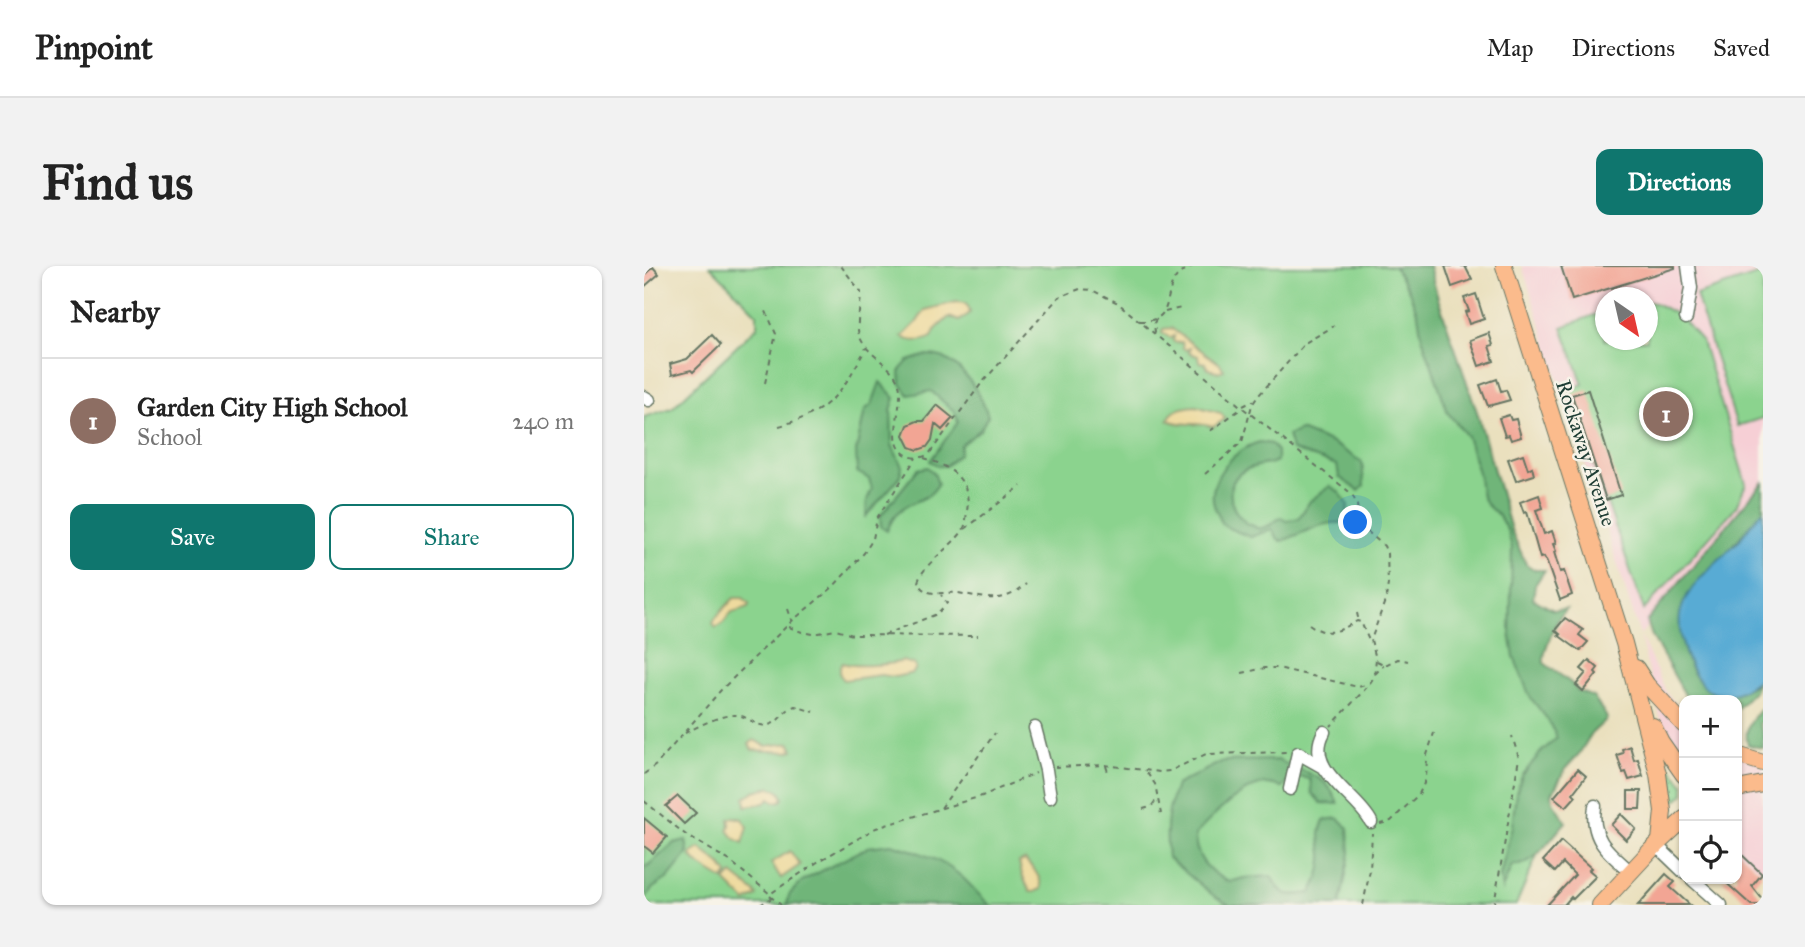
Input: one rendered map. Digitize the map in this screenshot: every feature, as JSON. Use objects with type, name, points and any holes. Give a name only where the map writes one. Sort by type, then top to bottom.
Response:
[{"type":"main road","name":"Rockaway Avenue","points":[[1504,266],[1640,699],[1658,774],[1662,811],[1658,843]]},
{"type":"main road","name":"Rockaway Avenue","points":[[1627,653],[1647,685],[1679,720]]},
{"type":"main road","name":"Rockaway Avenue","points":[[1640,699],[1661,742],[1679,768]]},
{"type":"main road","points":[[1742,757],[1763,763]]},
{"type":"main road","points":[[1742,788],[1763,785]]},
{"type":"main road","points":[[1601,905],[1682,821]]},
{"type":"street","points":[[1686,318],[1691,288],[1688,266]]},
{"type":"street","points":[[1035,728],[1046,770],[1049,797]]},
{"type":"street","points":[[1323,767],[1319,746],[1324,732]]},
{"type":"street","points":[[1290,789],[1298,753],[1323,767],[1359,804],[1374,826]]},
{"type":"street","points":[[1595,806],[1593,818],[1597,836],[1610,853],[1631,872]]},
{"type":"street","points":[[1658,843],[1679,866]]},
{"type":"street","points":[[1698,884],[1721,905]]},
{"type":"path","points":[[841,266],[861,292],[858,330],[867,347],[897,378],[901,402],[896,443],[901,452],[916,458],[929,454],[981,384],[1059,297],[1080,289],[1106,295],[1352,494],[1360,524],[1384,546],[1387,553],[1387,591],[1371,640],[1373,650]]},
{"type":"path","points":[[1156,335],[1154,323],[1163,312],[1173,283],[1178,275],[1192,266]]},
{"type":"path","points":[[1163,312],[1181,308]]},
{"type":"path","points":[[765,309],[776,334],[765,383]]},
{"type":"path","points":[[1139,320],[1153,320],[1158,317]]},
{"type":"path","points":[[1205,474],[1241,442],[1249,413],[1257,398],[1305,343],[1334,326]]},
{"type":"path","points":[[779,426],[813,414],[834,399],[867,347]]},
{"type":"path","points":[[1210,431],[1257,398]]},
{"type":"path","points":[[923,457],[951,472],[965,485],[968,507],[964,530]]},
{"type":"path","points":[[644,774],[656,765],[721,690],[792,621],[833,587],[864,553],[873,539],[877,518],[916,458]]},
{"type":"path","points":[[1021,486],[964,530],[920,576],[918,582],[920,587],[928,592],[958,593],[982,599],[1012,593],[1026,584]]},
{"type":"path","points":[[881,636],[937,614],[947,603],[941,594]]},
{"type":"path","points":[[788,609],[792,621]]},
{"type":"path","points":[[1357,613],[1376,659],[1375,674]]},
{"type":"path","points":[[1309,624],[1317,629],[1333,632],[1345,630],[1359,622]]},
{"type":"path","points":[[787,626],[813,634],[836,630],[853,635],[978,636]]},
{"type":"path","points":[[1376,659],[1384,665]]},
{"type":"path","points":[[1324,732],[1349,708],[1384,665],[1398,659],[1408,662]]},
{"type":"path","points":[[1241,673],[1271,668],[1358,687],[1370,684]]},
{"type":"path","points":[[683,734],[729,716],[740,715],[767,726],[795,706],[814,712]]},
{"type":"path","points":[[941,809],[995,733]]},
{"type":"path","points":[[1363,905],[1370,870],[1374,826],[1391,821],[1419,794],[1426,779],[1427,755],[1434,733]]},
{"type":"path","points":[[1494,905],[1520,758],[1512,736]]},
{"type":"path","points":[[767,893],[770,894],[876,828],[998,790],[1046,770],[1086,764],[1146,772],[1170,771],[1206,754],[1298,753]]},
{"type":"path","points":[[1105,765],[1110,775]]},
{"type":"path","points":[[1146,772],[1155,784],[1161,814]]},
{"type":"path","points":[[1143,809],[1151,807],[1157,799]]},
{"type":"path","points":[[644,801],[686,835],[730,861],[781,905]]},
{"type":"path","points":[[760,905],[773,897]]},
{"type":"shaded area","points":[[1522,266],[1763,266],[1763,488],[1640,635]]},
{"type":"shaded area","points":[[1640,635],[1666,692],[1679,708],[1679,768],[1670,757]]},
{"type":"shaded area","points":[[1742,748],[1763,754],[1763,873],[1742,854]]},
{"type":"green space","points":[[710,266],[1429,266],[1477,412],[1536,617],[1533,660],[1574,753],[1549,800],[1551,822],[1516,905],[644,905],[644,417],[672,408],[757,327],[757,314]]},
{"type":"green space","points":[[1394,266],[1429,266],[1477,412],[1511,530],[1526,564],[1535,570],[1545,570],[1535,585],[1533,599],[1553,610],[1566,609],[1551,635],[1544,663],[1578,691],[1593,697],[1607,719],[1592,733],[1579,754],[1565,769],[1552,794],[1553,802],[1566,822],[1535,857],[1520,865],[1512,865],[1502,889],[1500,876],[1512,826],[1516,793],[1522,776],[1541,752],[1557,738],[1548,720],[1530,697],[1514,657],[1510,633],[1512,548],[1508,532],[1499,516],[1482,497],[1467,436],[1448,413],[1421,334],[1418,314],[1408,289]]},
{"type":"green space","points":[[1763,273],[1763,418],[1737,426],[1696,295]]},
{"type":"green space","points":[[1658,305],[1680,316],[1702,341],[1746,484],[1736,507],[1644,610],[1568,390],[1583,384],[1562,327],[1595,315],[1595,350],[1658,350]]},
{"type":"green space","points":[[927,355],[944,358],[965,375],[977,391],[988,416],[980,430],[961,445],[959,454],[946,466],[930,461],[958,422],[955,412],[931,391],[909,395],[901,384],[900,370],[908,361]]},
{"type":"green space","points":[[880,382],[895,398],[891,410],[892,445],[902,467],[899,478],[866,516],[867,500],[872,489],[869,479],[857,472],[856,451],[865,410],[872,404]]},
{"type":"green space","points":[[1300,430],[1332,443],[1362,462],[1364,486],[1359,491],[1339,477],[1337,465],[1292,450],[1288,435]]},
{"type":"green space","points":[[1260,442],[1271,444],[1277,451],[1277,461],[1245,470],[1234,480],[1231,487],[1232,501],[1244,521],[1259,529],[1281,517],[1286,521],[1299,518],[1310,501],[1330,486],[1339,492],[1348,504],[1347,517],[1341,523],[1318,526],[1281,541],[1272,529],[1251,537],[1225,526],[1213,501],[1217,479],[1231,459]]},
{"type":"green space","points":[[928,467],[934,473],[938,484],[932,492],[899,512],[887,531],[881,527],[880,516],[918,469]]},
{"type":"green space","points":[[1763,482],[1763,511],[1688,597],[1681,610],[1681,635],[1688,662],[1702,684],[1711,692],[1721,695],[1685,695],[1652,636],[1647,621]]},
{"type":"green space","points":[[1758,683],[1742,703],[1742,695],[1731,695]]},
{"type":"green space","points":[[1763,707],[1763,719],[1759,724],[1763,734],[1763,748],[1748,745],[1747,734],[1752,719]]},
{"type":"green space","points":[[1279,760],[1321,780],[1328,786],[1338,804],[1321,803],[1312,793],[1310,779],[1295,776],[1282,787],[1266,784],[1256,786],[1227,804],[1195,835],[1198,851],[1210,869],[1229,882],[1271,876],[1287,894],[1311,893],[1322,865],[1320,837],[1324,820],[1338,818],[1348,828],[1350,853],[1340,905],[1230,905],[1214,896],[1168,858],[1168,821],[1176,785],[1223,761]]},
{"type":"green space","points":[[1669,765],[1679,778],[1679,798],[1668,806],[1664,767]]},
{"type":"green space","points":[[686,840],[688,853],[668,878],[653,888],[644,900],[644,869],[674,843]]},
{"type":"green space","points":[[891,844],[946,865],[990,905],[787,905],[789,895],[802,881],[868,847]]},
{"type":"sand","points":[[956,302],[966,304],[970,313],[959,321],[949,317],[928,339],[913,341],[902,337],[925,310]]},
{"type":"sand","points":[[1171,328],[1220,364],[1224,370],[1218,372],[1208,369],[1205,363],[1199,362],[1198,356],[1189,353],[1190,348],[1186,350],[1182,342],[1173,341],[1174,336],[1171,338],[1162,333],[1163,329]]},
{"type":"sand","points":[[1196,406],[1221,413],[1225,419],[1213,427],[1168,420],[1176,411]]},
{"type":"sand","points":[[734,598],[743,598],[749,603],[749,607],[732,612],[716,628],[713,623],[719,613]]},
{"type":"sand","points":[[902,661],[914,664],[916,668],[913,673],[895,677],[881,675],[844,680],[840,675],[840,666],[843,663],[872,665]]},
{"type":"sand","points":[[754,740],[766,746],[790,743],[793,750],[752,750],[749,744]]},
{"type":"sand","points":[[771,787],[780,792],[783,798],[781,801],[775,802],[770,798],[765,803],[746,806],[745,798],[754,791]]},
{"type":"sand","points":[[729,819],[742,819],[748,827],[743,843],[734,838],[728,830]]},
{"type":"sand","points":[[700,848],[728,874],[724,880],[691,857],[692,853]]},
{"type":"sand","points":[[790,851],[800,865],[781,878],[771,863]]},
{"type":"sand","points":[[1025,860],[1040,881],[1041,889],[1034,892],[1030,892],[1022,875],[1019,862]]},
{"type":"sand","points":[[732,874],[757,896],[746,902],[725,881]]},
{"type":"water","points":[[1763,511],[1763,676],[1737,693],[1720,695],[1710,691],[1702,683],[1688,660],[1680,633],[1681,610],[1698,581]]},
{"type":"building","points":[[1445,266],[1465,266],[1472,280],[1452,287]]},
{"type":"building","points":[[1561,266],[1675,266],[1614,287],[1595,287],[1595,293],[1572,300]]},
{"type":"building","points":[[653,267],[659,274],[644,287],[644,275]]},
{"type":"building","points":[[1476,294],[1484,319],[1469,324],[1465,312],[1469,311],[1464,298]]},
{"type":"building","points":[[1489,333],[1493,345],[1489,346],[1494,361],[1479,366],[1470,340]]},
{"type":"building","points":[[712,335],[721,345],[693,372],[691,370],[672,375],[670,364],[687,359]]},
{"type":"building","points":[[1497,379],[1501,391],[1506,390],[1510,400],[1488,406],[1480,385]]},
{"type":"building","points":[[1588,390],[1621,495],[1606,500],[1572,395]]},
{"type":"building","points":[[937,405],[953,418],[942,430],[935,424],[932,440],[927,447],[918,450],[910,447],[904,435],[908,425],[924,421]]},
{"type":"building","points":[[1509,415],[1511,420],[1516,419],[1521,437],[1511,440],[1509,435],[1505,436],[1499,418]]},
{"type":"building","points":[[1523,454],[1528,469],[1532,467],[1534,475],[1516,481],[1508,459]]},
{"type":"building","points":[[1539,495],[1543,508],[1536,510],[1544,534],[1552,531],[1560,572],[1564,571],[1572,595],[1560,600],[1547,563],[1544,557],[1540,558],[1527,512],[1524,513],[1520,502]]},
{"type":"building","points":[[1565,618],[1583,630],[1579,635],[1588,642],[1580,651],[1555,630]]},
{"type":"building","points":[[1589,660],[1598,668],[1595,672],[1597,674],[1583,691],[1576,685],[1586,673],[1581,669]]},
{"type":"building","points":[[1630,746],[1634,760],[1638,759],[1643,776],[1629,780],[1626,772],[1623,773],[1617,755]]},
{"type":"building","points":[[1578,769],[1586,776],[1573,793],[1576,796],[1566,807],[1554,797]]},
{"type":"building","points":[[1628,791],[1641,791],[1640,809],[1628,809]]},
{"type":"building","points":[[678,796],[696,813],[684,824],[666,806]]},
{"type":"building","points":[[1621,814],[1636,829],[1626,840],[1611,825]]},
{"type":"building","points":[[644,818],[667,837],[653,853],[644,846]]},
{"type":"building","points":[[1561,841],[1591,868],[1589,870],[1596,876],[1564,905],[1547,905],[1575,875],[1563,863],[1555,872],[1543,861]]},
{"type":"building","points":[[1742,855],[1762,874],[1752,886],[1763,900],[1763,905],[1751,905],[1728,884],[1742,884]]},
{"type":"building","points":[[1666,874],[1675,882],[1670,887],[1690,905],[1638,905]]},
{"type":"place","name":"Garden City High School","points":[[1666,414]]}]
